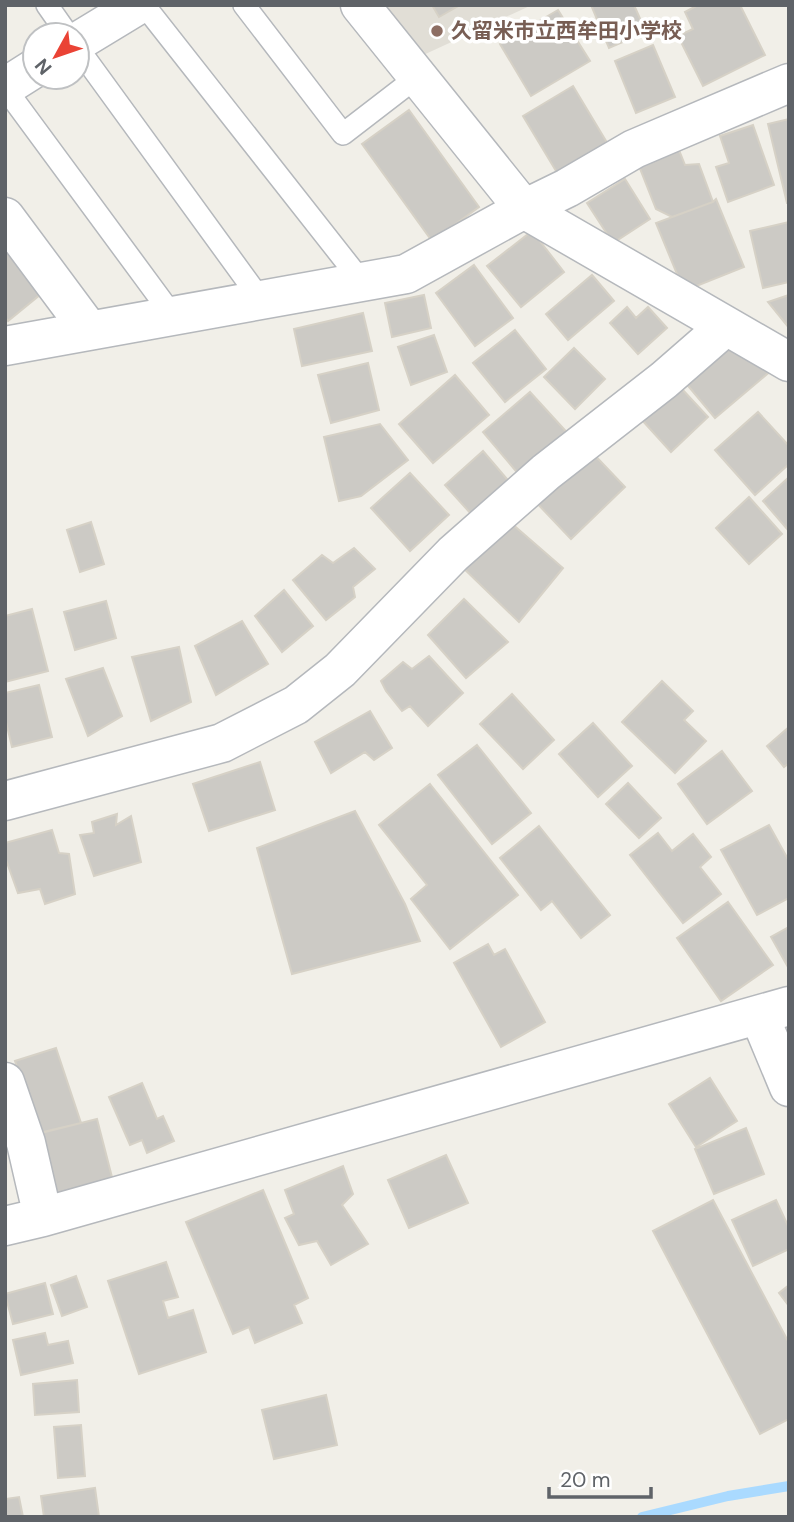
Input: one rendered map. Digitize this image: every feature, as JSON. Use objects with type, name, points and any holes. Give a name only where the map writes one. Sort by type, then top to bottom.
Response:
[{"type":"street","points":[[91,36],[138,5]]},
{"type":"street","points":[[360,5],[524,209],[789,362]]},
{"type":"street","points":[[5,88],[21,77]]},
{"type":"street","points":[[5,346],[406,274],[634,149],[789,83]]},
{"type":"street","points":[[5,217],[89,330]]},
{"type":"street","points":[[5,801],[222,743],[296,705],[340,670],[453,554],[546,472],[664,380],[726,326]]},
{"type":"street","points":[[5,1226],[774,1011],[789,1087]]},
{"type":"street","points":[[5,1082],[26,1143],[43,1217]]},
{"type":"lane","points":[[47,5],[58,21]]},
{"type":"lane","points":[[145,5],[362,282]]},
{"type":"lane","points":[[244,5],[343,134],[417,77]]},
{"type":"lane","points":[[91,64],[261,300]]},
{"type":"lane","points":[[5,88],[173,316]]},
{"type":"shaded area","name":"久留米市立西牟田小学校","points":[[378,5],[532,5],[419,57]]},
{"type":"building","points":[[432,5],[460,5],[439,17]]},
{"type":"building","points":[[591,5],[634,5],[646,32],[609,48]]},
{"type":"building","points":[[698,5],[740,5],[765,55],[703,86],[678,36],[693,29],[685,12]]},
{"type":"building","points":[[558,10],[590,61],[531,96],[500,44]]},
{"type":"building","points":[[653,45],[675,97],[636,113],[615,61]]},
{"type":"building","points":[[573,86],[612,151],[562,181],[523,116]]},
{"type":"building","points":[[409,110],[479,207],[432,241],[362,144]]},
{"type":"building","points":[[789,119],[789,203],[787,203],[768,124]]},
{"type":"building","points":[[753,125],[774,185],[728,202],[716,167],[729,163],[720,136]]},
{"type":"building","points":[[679,150],[685,165],[699,164],[713,202],[672,217],[656,209],[639,166]]},
{"type":"building","points":[[625,179],[650,219],[613,243],[587,203]]},
{"type":"building","points":[[716,199],[744,267],[684,291],[656,223]]},
{"type":"building","points":[[789,222],[789,282],[763,288],[750,231]]},
{"type":"building","points":[[532,231],[564,272],[521,307],[487,266]]},
{"type":"building","points":[[5,249],[41,294],[8,321],[5,317]]},
{"type":"building","points":[[474,265],[513,318],[475,346],[436,293]]},
{"type":"building","points":[[592,275],[614,301],[568,340],[546,314]]},
{"type":"building","points":[[424,295],[431,328],[392,337],[385,303]]},
{"type":"building","points":[[789,295],[789,328],[768,302]]},
{"type":"building","points":[[627,307],[636,318],[648,307],[667,328],[638,354],[610,323]]},
{"type":"building","points":[[363,313],[372,351],[302,366],[294,329]]},
{"type":"building","points":[[515,330],[546,369],[505,402],[473,363]]},
{"type":"building","points":[[434,335],[447,372],[411,385],[398,347]]},
{"type":"building","points":[[711,337],[772,370],[715,418],[674,369]]},
{"type":"building","points":[[574,348],[605,379],[575,409],[544,377]]},
{"type":"building","points":[[368,363],[379,410],[331,423],[318,375]]},
{"type":"building","points":[[668,374],[708,417],[671,452],[631,408]]},
{"type":"building","points":[[455,375],[489,415],[433,463],[399,424]]},
{"type":"building","points":[[530,392],[573,439],[526,483],[483,432]]},
{"type":"building","points":[[758,412],[789,446],[789,464],[755,495],[715,450]]},
{"type":"building","points":[[380,424],[408,460],[361,496],[339,501],[324,437]]},
{"type":"building","points":[[585,445],[625,487],[571,539],[531,497]]},
{"type":"building","points":[[483,451],[518,492],[481,525],[445,485]]},
{"type":"building","points":[[410,473],[449,515],[410,551],[371,508]]},
{"type":"building","points":[[789,477],[789,529],[788,530],[763,501]]},
{"type":"building","points":[[749,497],[782,534],[749,564],[716,528]]},
{"type":"building","points":[[503,516],[563,568],[519,622],[458,563]]},
{"type":"building","points":[[91,522],[104,564],[80,572],[67,530]]},
{"type":"building","points":[[354,548],[375,569],[353,587],[355,597],[326,620],[293,580],[322,555],[333,563]]},
{"type":"building","points":[[284,590],[313,626],[282,652],[255,616]]},
{"type":"building","points":[[464,599],[508,642],[466,678],[428,635]]},
{"type":"building","points":[[106,601],[116,638],[75,650],[64,612]]},
{"type":"building","points":[[32,609],[48,671],[5,682],[5,616]]},
{"type":"building","points":[[242,621],[268,664],[216,695],[195,646]]},
{"type":"building","points":[[179,647],[191,702],[151,721],[132,657]]},
{"type":"building","points":[[429,656],[463,693],[428,726],[410,706],[402,711],[381,681],[403,662],[412,669]]},
{"type":"building","points":[[103,668],[122,716],[88,736],[66,679]]},
{"type":"building","points":[[662,681],[693,711],[684,720],[706,741],[675,773],[622,722]]},
{"type":"building","points":[[39,685],[52,737],[12,747],[5,718],[5,693]]},
{"type":"building","points":[[512,694],[554,740],[523,769],[480,724]]},
{"type":"building","points":[[370,711],[392,748],[374,760],[365,752],[331,773],[315,742]]},
{"type":"building","points":[[593,723],[632,766],[598,797],[559,754]]},
{"type":"building","points":[[789,727],[789,763],[784,767],[767,746]]},
{"type":"building","points":[[477,745],[531,813],[492,844],[438,775]]},
{"type":"building","points":[[722,751],[752,791],[707,824],[678,784]]},
{"type":"building","points":[[260,762],[275,810],[209,831],[193,784]]},
{"type":"building","points":[[628,783],[661,818],[639,838],[606,804]]},
{"type":"building","points":[[430,784],[518,895],[450,949],[411,899],[427,885],[379,825]]},
{"type":"building","points":[[355,811],[405,904],[420,941],[292,974],[257,848]]},
{"type":"building","points":[[117,814],[116,825],[131,816],[141,862],[94,876],[80,835],[94,833],[92,822]]},
{"type":"building","points":[[769,825],[789,861],[789,898],[757,915],[721,850]]},
{"type":"building","points":[[539,826],[610,915],[581,938],[552,901],[541,910],[500,858]]},
{"type":"building","points":[[52,830],[59,853],[69,854],[75,894],[45,904],[40,889],[18,893],[5,857],[5,843]]},
{"type":"building","points":[[658,833],[672,851],[693,834],[711,857],[700,867],[721,894],[683,923],[630,855]]},
{"type":"building","points":[[728,902],[773,965],[721,1001],[677,938]]},
{"type":"building","points":[[789,927],[789,969],[771,937]]},
{"type":"building","points":[[488,944],[494,955],[505,949],[545,1022],[501,1047],[454,963]]},
{"type":"building","points":[[56,1048],[81,1123],[39,1133],[15,1061]]},
{"type":"building","points":[[710,1078],[737,1121],[696,1147],[669,1104]]},
{"type":"building","points":[[142,1083],[157,1119],[163,1116],[174,1141],[147,1153],[142,1140],[130,1145],[109,1097]]},
{"type":"building","points":[[97,1119],[113,1181],[52,1195],[37,1134]]},
{"type":"building","points":[[746,1128],[764,1174],[714,1194],[695,1149]]},
{"type":"building","points":[[446,1155],[468,1203],[409,1228],[388,1180]]},
{"type":"building","points":[[343,1166],[353,1194],[342,1205],[368,1244],[331,1265],[317,1241],[299,1245],[285,1218],[294,1214],[285,1190]]},
{"type":"building","points":[[263,1190],[308,1298],[294,1305],[302,1323],[255,1343],[249,1327],[233,1334],[186,1222]]},
{"type":"building","points":[[713,1200],[789,1343],[789,1419],[760,1434],[653,1231]]},
{"type":"building","points":[[776,1200],[789,1228],[789,1249],[753,1266],[732,1220]]},
{"type":"building","points":[[166,1262],[178,1297],[163,1301],[168,1318],[193,1310],[206,1352],[139,1374],[108,1281]]},
{"type":"building","points":[[76,1276],[87,1307],[62,1316],[51,1285]]},
{"type":"building","points":[[45,1283],[53,1314],[13,1324],[5,1294]]},
{"type":"building","points":[[789,1285],[789,1306],[779,1293]]},
{"type":"building","points":[[45,1333],[48,1345],[68,1341],[73,1363],[21,1375],[13,1340]]},
{"type":"building","points":[[77,1380],[79,1412],[35,1415],[33,1384]]},
{"type":"building","points":[[326,1395],[337,1445],[274,1459],[262,1410]]},
{"type":"building","points":[[81,1425],[85,1476],[58,1478],[54,1427]]},
{"type":"building","points":[[95,1488],[99,1517],[44,1517],[41,1496]]},
{"type":"building","points":[[19,1497],[23,1517],[5,1517],[5,1499]]},
{"type":"waterway","points":[[642,1517],[728,1496],[789,1486]]},
{"type":"place","name":"久留米市立西牟田小学校","points":[[437,31]]}]
